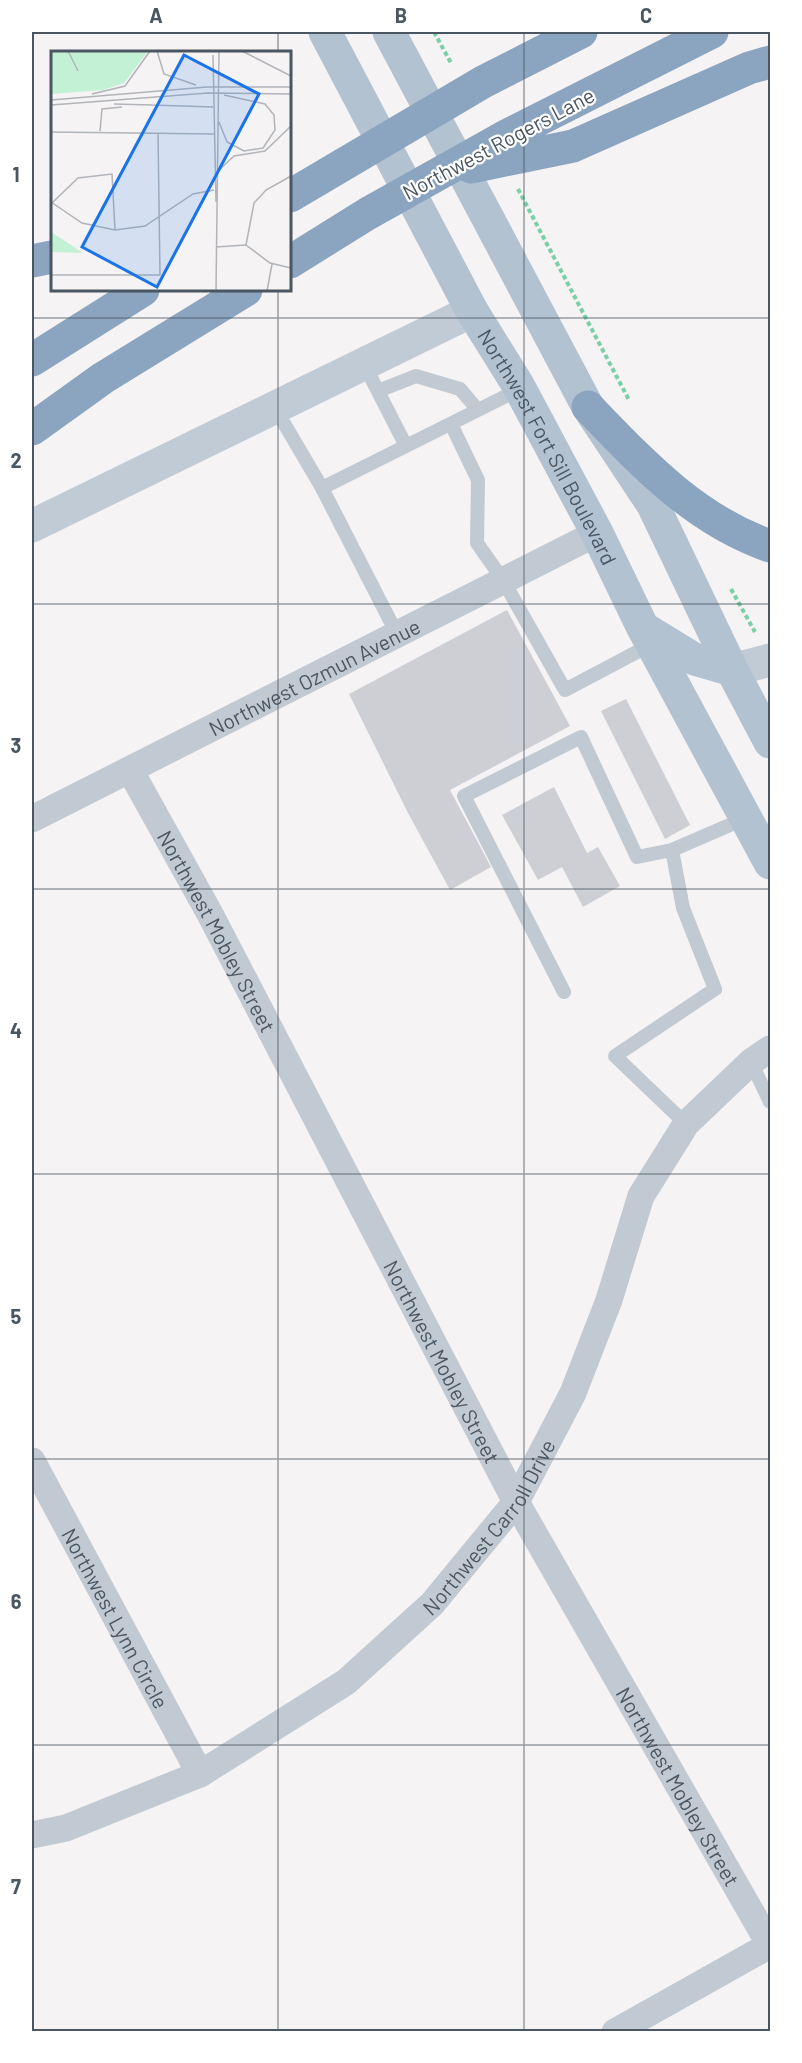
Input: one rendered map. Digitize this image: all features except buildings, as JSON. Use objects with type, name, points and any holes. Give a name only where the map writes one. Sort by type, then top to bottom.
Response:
[{"type":"highway","points":[[291,195],[483,82],[581,32]]},
{"type":"highway","name":"Northwest Rogers Lane","points":[[291,261],[367,214],[508,135],[712,32]]},
{"type":"highway","points":[[442,172],[573,146],[749,68],[771,62]]},
{"type":"highway","points":[[291,184],[329,171]]},
{"type":"highway","points":[[32,261],[51,257]]},
{"type":"highway","points":[[32,360],[141,291]]},
{"type":"highway","points":[[32,429],[103,378],[244,291]]},
{"type":"highway","points":[[588,407],[648,468],[683,499],[748,538],[771,546]]},
{"type":"main road","name":"Northwest Fort Sill Boulevard","points":[[325,32],[472,311],[520,389],[597,533],[648,636],[771,863]]},
{"type":"main road","points":[[388,32],[588,407],[653,505],[732,670],[771,742]]},
{"type":"main road","points":[[648,636],[694,659],[732,670]]},
{"type":"street","points":[[32,526],[275,408],[371,377],[472,311]]},
{"type":"street","name":"Northwest Ozmun Avenue","points":[[32,819],[597,533]]},
{"type":"street","points":[[732,670],[770,660]]},
{"type":"street","name":"Northwest Mobley Street","points":[[130,770],[210,914],[516,1502],[770,1945]]},
{"type":"street","name":"Northwest Carroll Drive","points":[[32,1835],[66,1828],[200,1774],[346,1682],[432,1604],[516,1502],[573,1393],[609,1300],[641,1196],[686,1124],[761,1055]]},
{"type":"street","name":"Northwest Lynn Circle","points":[[32,1461],[200,1774]]},
{"type":"street","points":[[615,2031],[770,1945]]},
{"type":"lane","points":[[406,446],[371,377],[416,376],[460,389],[478,410]]},
{"type":"lane","points":[[322,488],[520,389]]},
{"type":"lane","points":[[275,408],[322,488],[397,634]]},
{"type":"lane","points":[[451,424],[478,480],[477,543],[502,580],[565,690],[648,636]]},
{"type":"lane","points":[[564,992],[464,796],[581,737],[637,857],[672,850],[746,818]]},
{"type":"lane","points":[[672,850],[683,908],[715,989],[615,1056],[686,1124]]},
{"type":"lane","points":[[761,1055],[771,1102]]},
{"type":"path","points":[[536,222],[629,400]]},
{"type":"path","points":[[730,586],[770,660]]}]
